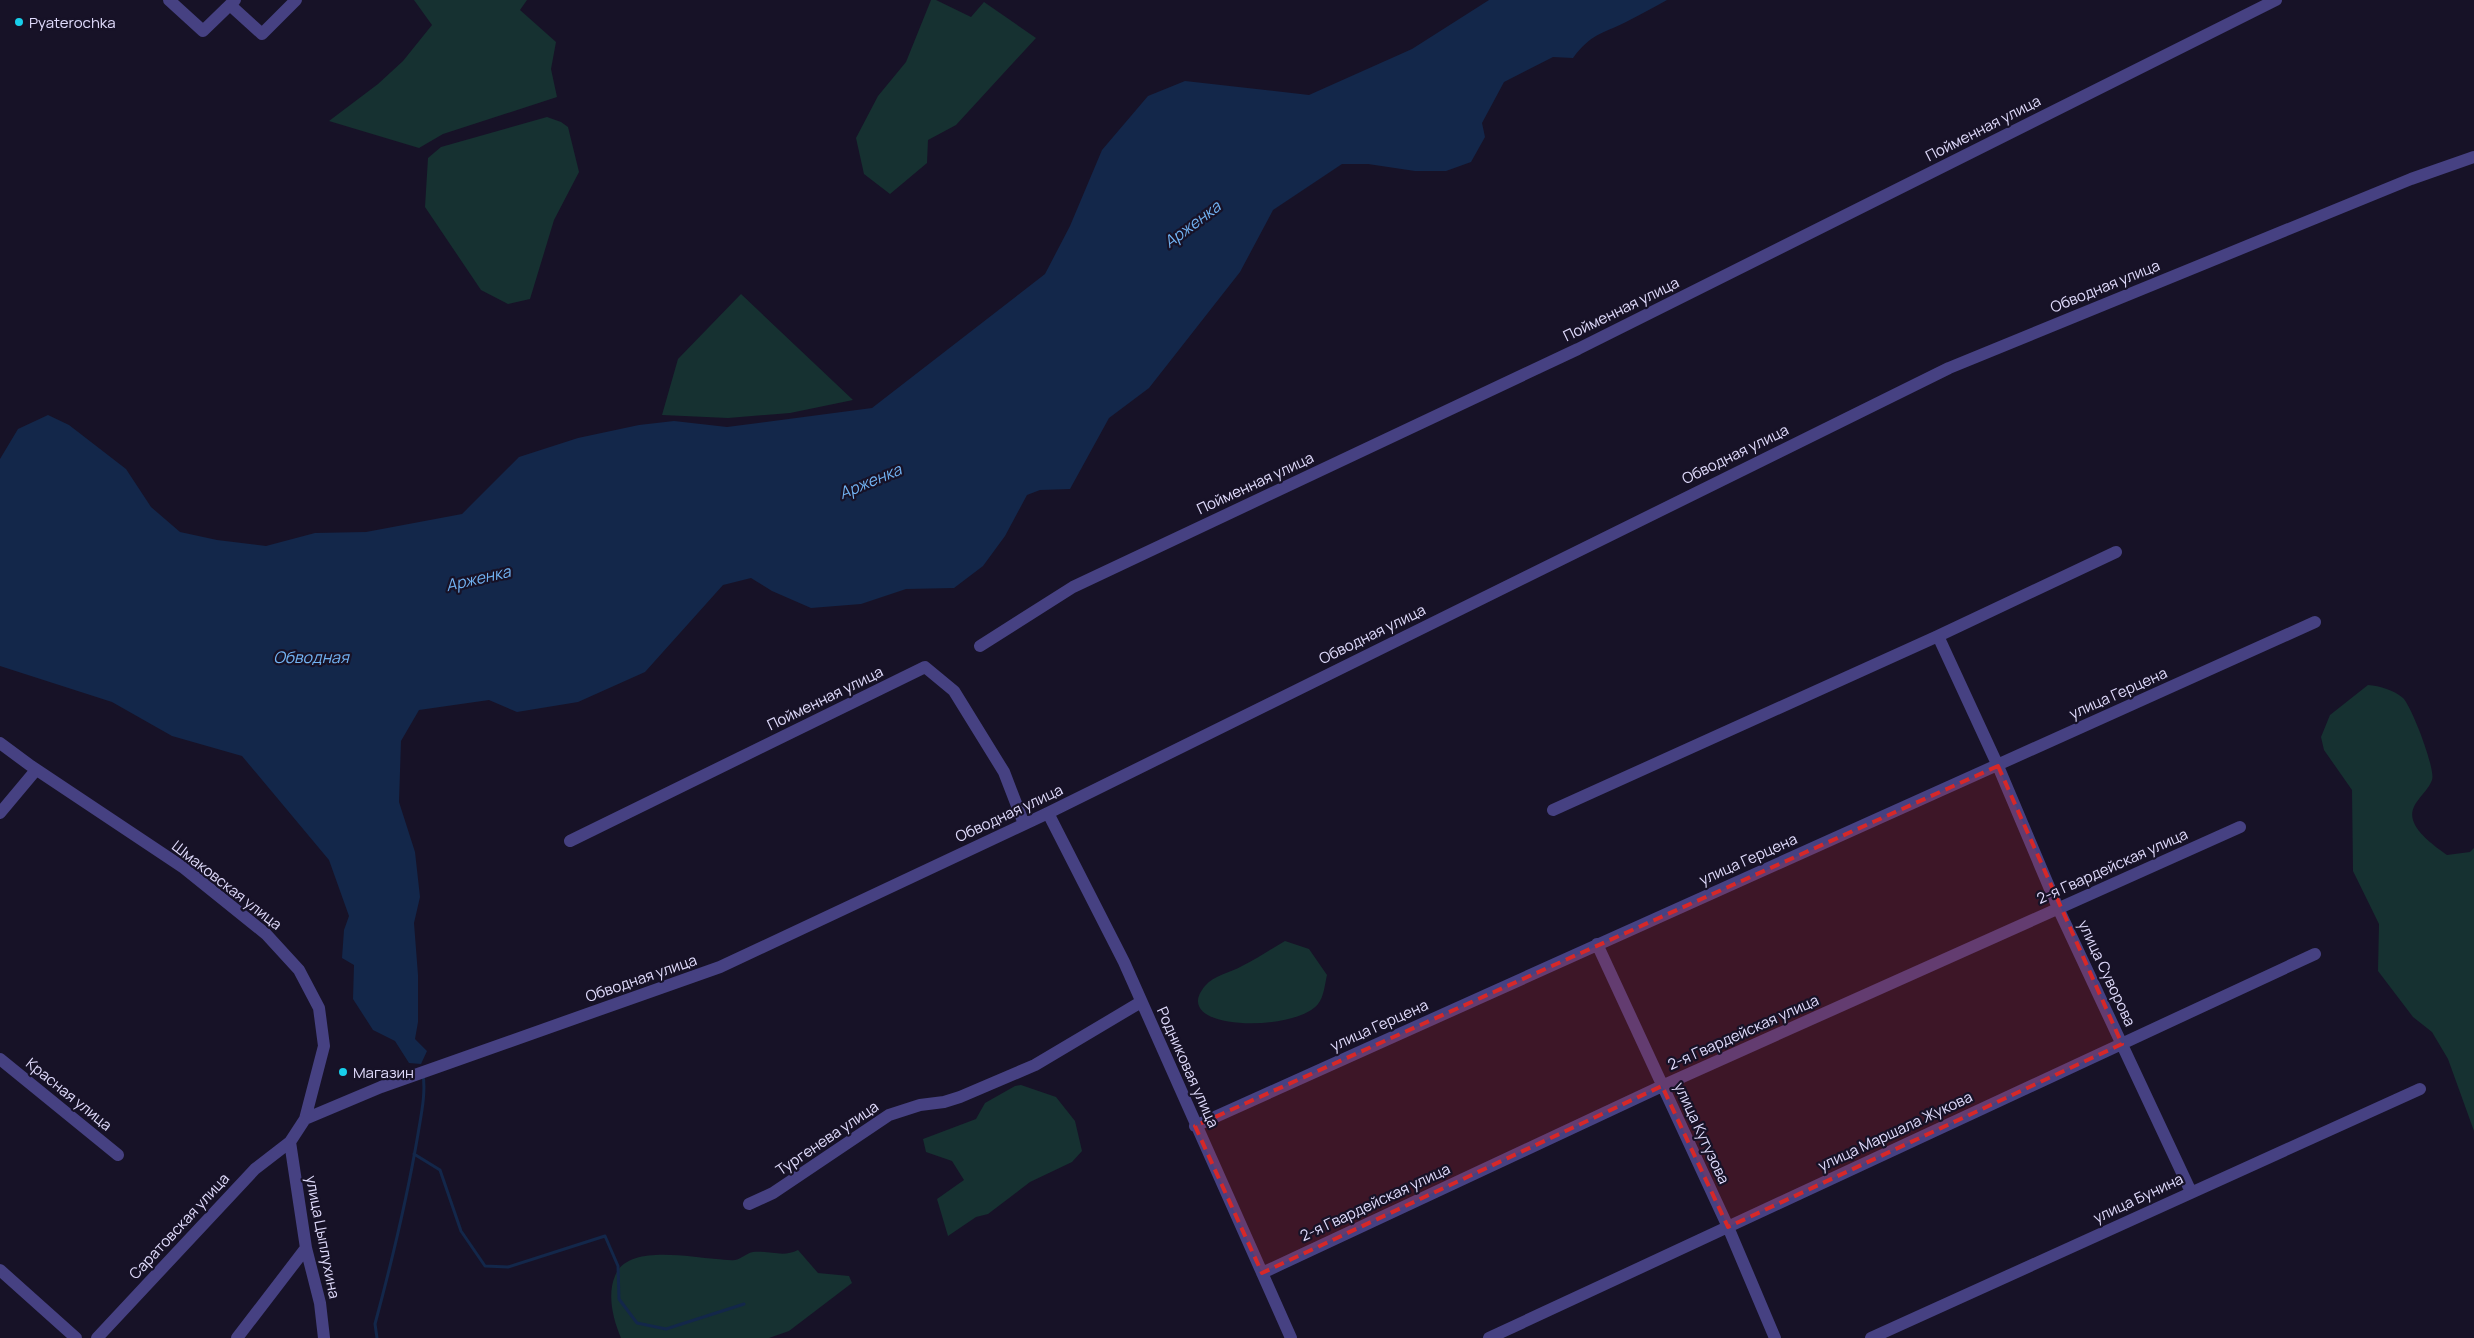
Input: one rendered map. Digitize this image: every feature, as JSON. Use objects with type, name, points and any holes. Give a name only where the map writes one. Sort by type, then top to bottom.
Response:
[{"type":"street","points":[[169,0],[203,31],[232,3],[262,34],[296,0]]},
{"type":"street","name":"Пойменная улица","points":[[980,646],[1073,587],[1578,349],[2276,0]]},
{"type":"street","name":"Обводная улица","points":[[305,1119],[380,1087],[720,967],[1048,813],[1949,368],[2411,179],[2474,156]]},
{"type":"street","points":[[1553,810],[1938,636],[2116,552]]},
{"type":"street","name":"улица Герцена","points":[[1195,1126],[2315,622]]},
{"type":"street","name":"улица Суворова","points":[[1938,636],[1998,766],[2058,908],[2191,1192]]},
{"type":"street","name":"Пойменная улица","points":[[570,841],[925,667],[954,691],[1004,772],[1024,824]]},
{"type":"street","name":"Шмаковская улица","points":[[0,743],[36,770],[184,868],[266,934],[299,970],[319,1008],[324,1046],[305,1119]]},
{"type":"street","points":[[0,813],[36,770]]},
{"type":"street","name":"Родниковая улица","points":[[1048,813],[1124,962],[1195,1126],[1291,1338]]},
{"type":"street","name":"2-я Гвардейская улица","points":[[1262,1273],[1662,1086],[2240,827]]},
{"type":"street","name":"улица Кутузова","points":[[1597,944],[1728,1227],[1775,1338]]},
{"type":"street","name":"улица Маршала Жукова","points":[[1489,1338],[2315,954]]},
{"type":"street","name":"Тургенева улица","points":[[749,1204],[773,1193],[889,1115],[920,1105],[944,1102],[960,1097],[1035,1065],[1141,1002]]},
{"type":"street","name":"Красная улица","points":[[0,1059],[118,1155]]},
{"type":"street","name":"улица Бунина","points":[[1871,1338],[2420,1089]]},
{"type":"street","points":[[290,1142],[305,1119]]},
{"type":"street","name":"улица Цыплухина","points":[[290,1142],[306,1248],[320,1303],[324,1338]]},
{"type":"street","name":"Саратовская улица","points":[[97,1338],[248,1176],[290,1142]]},
{"type":"street","points":[[236,1338],[306,1248]]},
{"type":"street","points":[[0,1270],[76,1338]]},
{"type":"highlighted area","points":[[1998,766],[2122,1044],[1728,1227],[1662,1086],[1262,1273],[1195,1126]]},
{"type":"green space","points":[[414,0],[527,0],[520,10],[556,42],[551,69],[557,97],[443,134],[419,148],[329,121],[378,84],[403,61],[432,25]]},
{"type":"green space","points":[[931,0],[936,0],[971,17],[984,2],[1036,38],[956,125],[928,140],[927,163],[890,194],[864,174],[856,138],[878,96],[906,62]]},
{"type":"green space","points":[[547,117],[561,122],[568,127],[579,172],[554,220],[530,299],[508,304],[481,290],[425,207],[428,158],[441,147]]},
{"type":"green space","points":[[741,294],[853,400],[790,413],[728,418],[662,415],[678,359]]},
{"type":"green space","points":[[2368,685],[2387,689],[2403,698],[2412,713],[2427,752],[2432,780],[2413,809],[2413,820],[2418,830],[2427,840],[2447,855],[2470,852],[2474,848],[2474,1131],[2448,1059],[2432,1032],[2413,1017],[2378,971],[2379,924],[2353,871],[2352,790],[2324,750],[2321,737],[2330,715]]},
{"type":"green space","points":[[1285,941],[1309,949],[1327,975],[1323,994],[1318,1004],[1305,1013],[1285,1020],[1262,1023],[1239,1023],[1218,1019],[1203,1012],[1198,1001],[1209,982],[1248,963]]},
{"type":"green space","points":[[1021,1085],[1056,1097],[1075,1121],[1082,1151],[1072,1162],[1030,1182],[988,1214],[976,1217],[948,1236],[937,1199],[964,1180],[952,1161],[926,1152],[923,1139],[976,1119],[985,1103],[1015,1086]]},
{"type":"green space","points":[[798,1250],[818,1273],[849,1276],[852,1283],[789,1331],[769,1338],[621,1338],[613,1315],[611,1291],[615,1276],[622,1266],[632,1260],[645,1256],[675,1255],[733,1260],[753,1252],[781,1254]]},
{"type":"water","name":"Обводная","points":[[1489,0],[1667,0],[1591,39],[1573,58],[1553,57],[1504,82],[1482,123],[1485,137],[1471,162],[1446,171],[1415,171],[1368,164],[1342,164],[1273,210],[1240,272],[1149,388],[1109,418],[1070,489],[1040,490],[1027,495],[1005,536],[983,566],[954,588],[906,589],[861,604],[811,608],[772,591],[751,578],[723,585],[645,672],[578,702],[517,712],[489,700],[419,710],[401,741],[399,802],[415,852],[420,897],[414,923],[418,975],[418,1022],[415,1039],[427,1051],[421,1064],[409,1063],[395,1041],[373,1030],[353,999],[354,965],[342,958],[344,930],[349,916],[329,860],[242,756],[172,736],[112,702],[0,666],[0,459],[18,429],[48,415],[69,425],[126,469],[151,507],[180,532],[217,540],[266,546],[315,533],[366,532],[462,514],[519,457],[578,438],[639,425],[674,421],[727,427],[872,408],[1045,274],[1070,226],[1102,150],[1148,96],[1185,81],[1309,95],[1412,49]]},
{"type":"waterway","points":[[377,1338],[375,1324],[399,1230],[422,1112],[424,1097],[423,1074]]},
{"type":"waterway","points":[[414,1154],[440,1170],[461,1231],[485,1266],[508,1267],[605,1236],[618,1266],[619,1299],[637,1323],[666,1329],[744,1304]]},
{"type":"place","name":"Pyaterochka","points":[[19,22]]},
{"type":"place","name":"Магазин","points":[[343,1072]]},
{"type":"water label","name":"Арженка","points":[[1192,224]]},
{"type":"water label","name":"Арженка","points":[[870,481]]},
{"type":"water label","name":"Арженка","points":[[478,578]]}]
